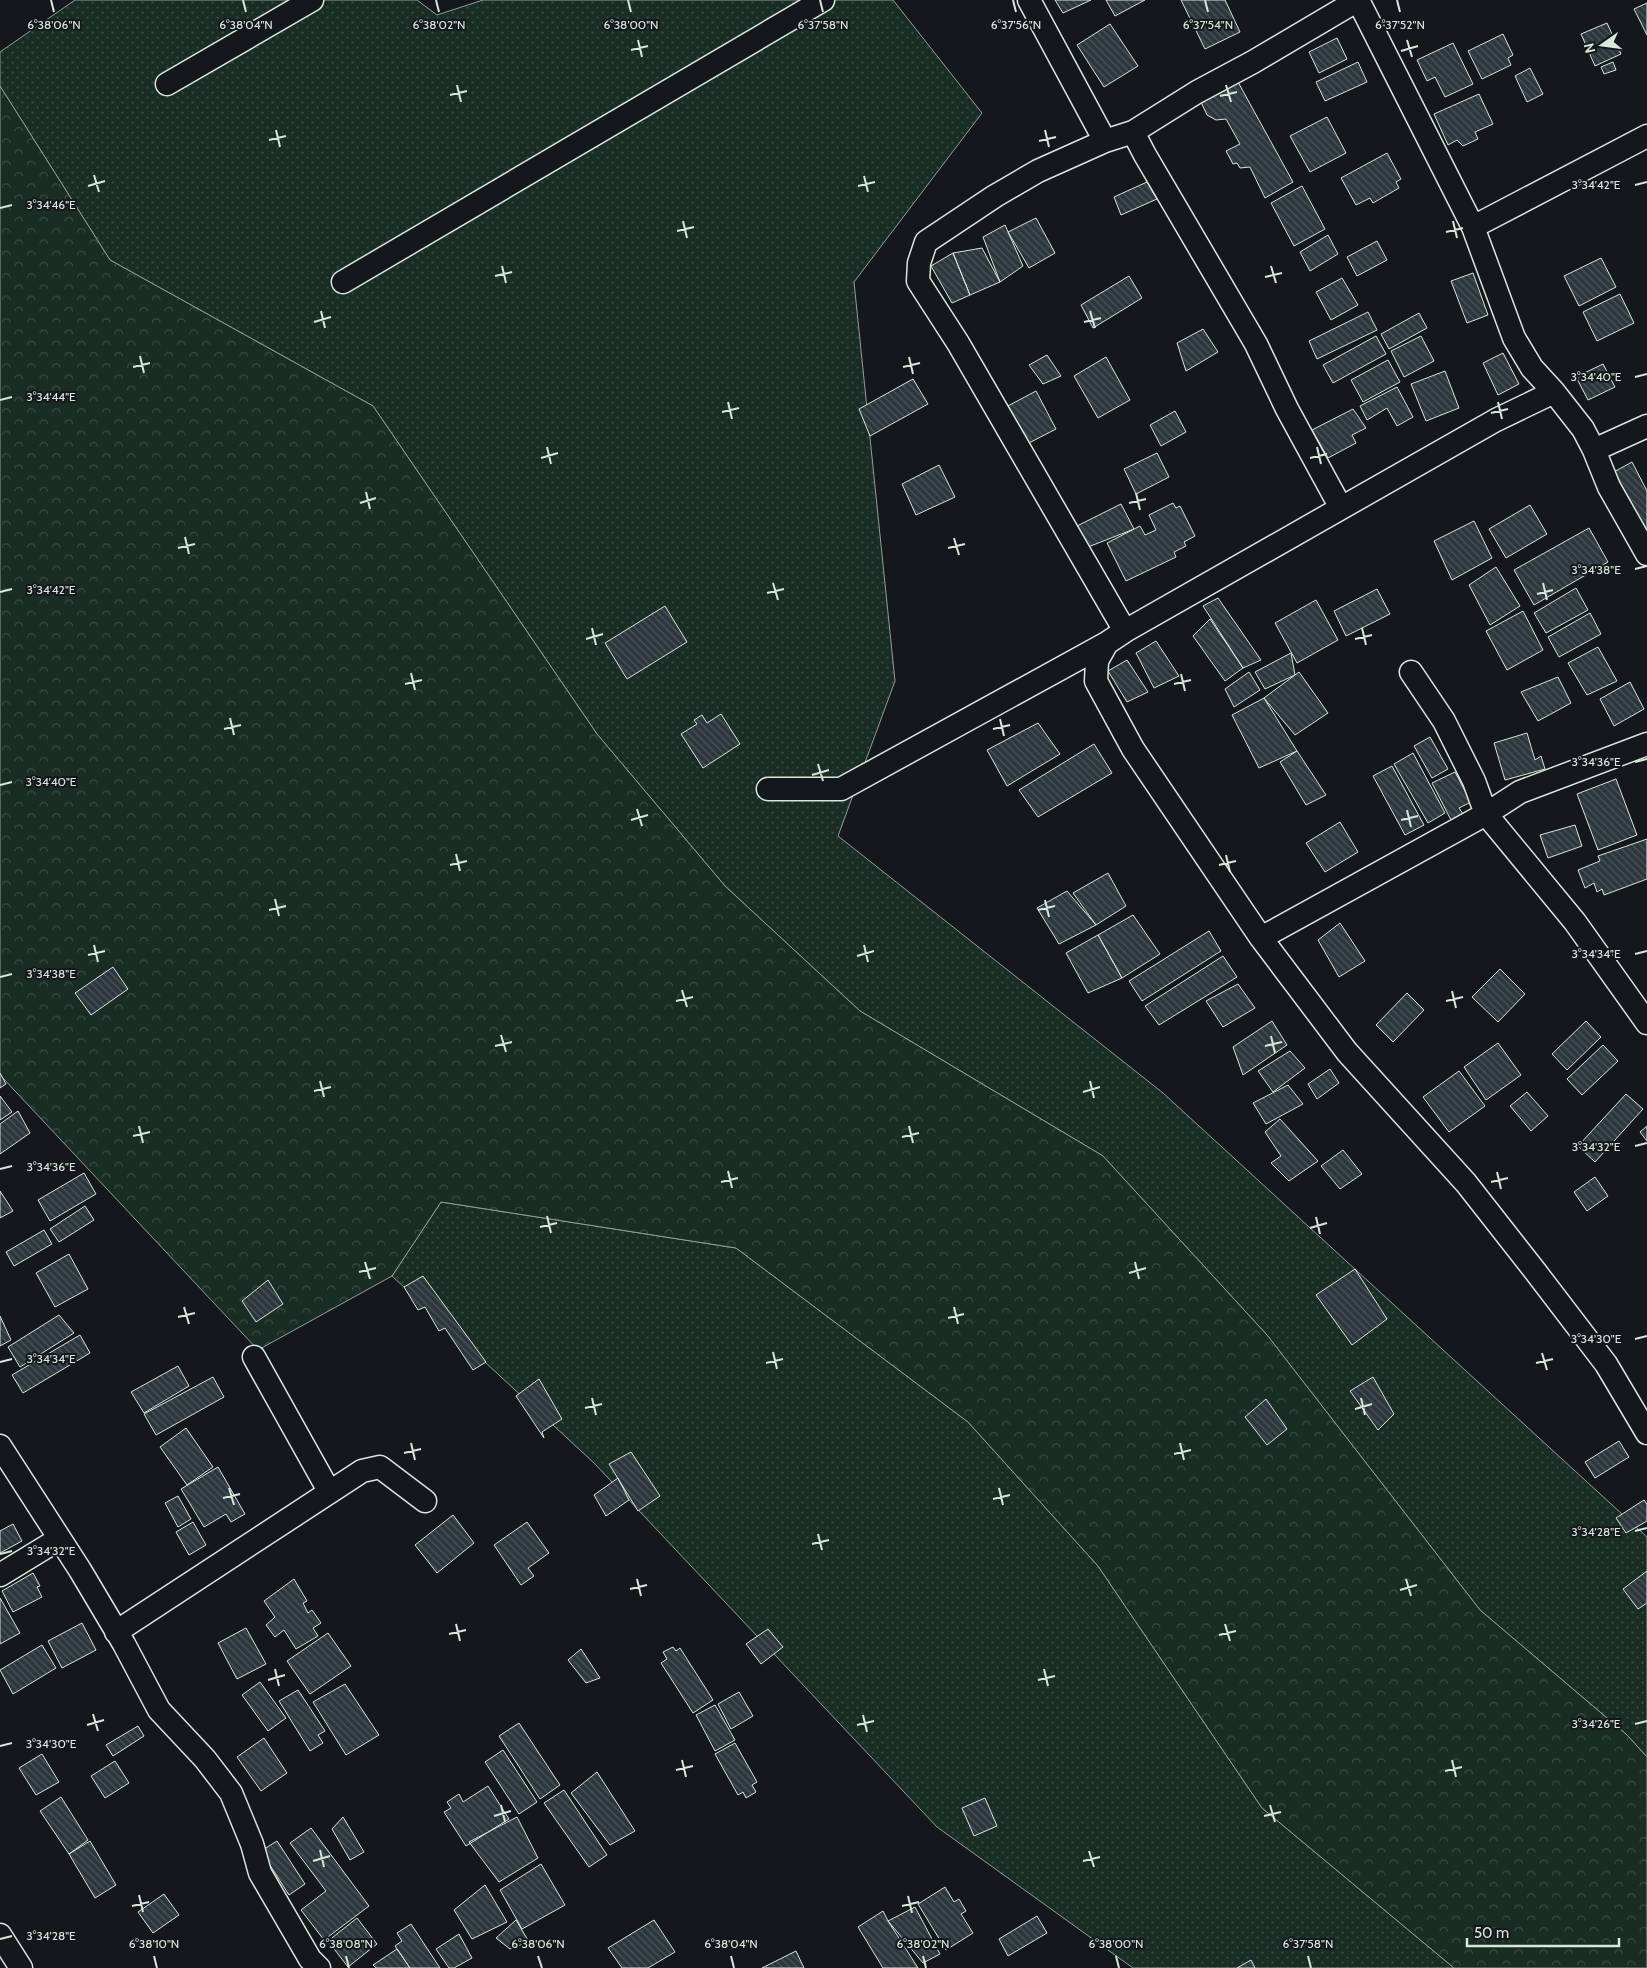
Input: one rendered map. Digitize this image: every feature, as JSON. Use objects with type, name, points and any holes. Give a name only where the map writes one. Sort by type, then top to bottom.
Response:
[{"type":"street","points":[[167,84],[312,0]]},
{"type":"street","points":[[343,282],[823,0]]},
{"type":"street","points":[[1029,0],[1105,141]]},
{"type":"street","points":[[1116,637],[958,344],[918,281],[919,263],[926,242],[995,196],[1038,171],[1105,141],[1133,132],[1197,92],[1253,62],[1358,0],[1474,227],[1514,338],[1532,368],[1583,429],[1609,487],[1647,554]]},
{"type":"street","points":[[1133,132],[1256,344],[1287,409],[1341,508]]},
{"type":"street","points":[[1474,227],[1647,136]]},
{"type":"street","points":[[768,789],[841,789],[1116,637],[1496,420],[1554,392]]},
{"type":"street","points":[[1594,450],[1647,426]]},
{"type":"street","points":[[1116,637],[1097,661],[1096,681],[1133,749],[1262,938],[1348,1052],[1466,1183],[1535,1271],[1606,1364],[1647,1433]]},
{"type":"street","points":[[1411,672],[1448,728],[1474,781],[1486,814],[1575,922],[1647,1023]]},
{"type":"street","points":[[1262,938],[1486,814],[1520,792],[1647,744]]},
{"type":"street","points":[[254,1357],[330,1491]]},
{"type":"street","points":[[0,1446],[49,1519],[59,1539],[80,1570],[159,1710],[205,1759],[231,1794],[252,1844],[260,1873],[310,1959],[320,1968]]},
{"type":"street","points":[[116,1632],[362,1471],[380,1468],[426,1501]]},
{"type":"street","points":[[0,1575],[59,1539]]},
{"type":"street","points":[[0,1935],[18,1967]]},
{"type":"green space","points":[[75,0],[417,0],[437,15],[483,0],[893,0],[982,113],[854,282],[895,681],[838,836],[1163,1093],[1647,1537],[1647,1757],[1627,1735],[1480,1610],[1267,1335],[1103,1156],[860,1011],[725,886],[597,734],[373,406],[110,260],[0,86],[0,52]]},
{"type":"green space","points":[[0,86],[110,260],[373,406],[597,734],[725,886],[860,1011],[1103,1156],[1267,1335],[1480,1610],[1627,1735],[1647,1757],[1647,1968],[1454,1968],[1262,1808],[1098,1566],[968,1422],[736,1248],[441,1202],[392,1276],[258,1350],[0,1075]]},
{"type":"green space","points":[[441,1202],[736,1248],[968,1422],[1098,1566],[1262,1808],[1454,1968],[1133,1968],[937,1827],[594,1463],[392,1276]]},
{"type":"building","points":[[1055,0],[1091,0],[1063,13]]},
{"type":"building","points":[[1106,0],[1145,0],[1115,16]]},
{"type":"building","points":[[1181,0],[1225,0],[1240,32],[1205,49]]},
{"type":"building","points":[[1647,3],[1647,35],[1634,9]]},
{"type":"building","points":[[1607,23],[1621,54],[1595,66],[1581,34]]},
{"type":"building","points":[[1110,24],[1138,66],[1104,87],[1077,45]]},
{"type":"building","points":[[1503,34],[1513,55],[1508,58],[1511,65],[1482,79],[1468,51]]},
{"type":"building","points":[[1337,38],[1347,59],[1319,73],[1309,52]]},
{"type":"building","points":[[1453,43],[1473,84],[1445,97],[1435,77],[1427,81],[1417,60]]},
{"type":"building","points":[[1358,62],[1367,82],[1325,101],[1316,82]]},
{"type":"building","points":[[1613,62],[1616,70],[1604,74],[1601,67]]},
{"type":"building","points":[[1530,68],[1543,94],[1527,102],[1515,76]]},
{"type":"building","points":[[1238,82],[1293,182],[1265,198],[1250,167],[1240,168],[1237,163],[1233,164],[1226,151],[1240,144],[1226,119],[1216,120],[1207,115],[1201,102]]},
{"type":"building","points":[[1479,94],[1493,124],[1475,132],[1478,139],[1463,146],[1457,140],[1448,145],[1434,114]]},
{"type":"building","points":[[1327,117],[1346,153],[1310,172],[1290,136]]},
{"type":"building","points":[[1387,153],[1401,179],[1396,182],[1399,188],[1373,203],[1370,198],[1356,205],[1341,178]]},
{"type":"building","points":[[1147,182],[1157,199],[1121,215],[1114,197]]},
{"type":"building","points":[[1302,186],[1325,229],[1294,246],[1271,203]]},
{"type":"building","points":[[1036,218],[1055,253],[1029,268],[1008,232]]},
{"type":"building","points":[[1005,225],[1023,266],[1000,282],[983,237]]},
{"type":"building","points":[[1328,235],[1338,254],[1310,271],[1300,252]]},
{"type":"building","points":[[1377,241],[1387,260],[1357,276],[1347,257]]},
{"type":"building","points":[[982,248],[1000,282],[970,295],[953,253]]},
{"type":"building","points":[[953,253],[970,295],[952,303],[931,266]]},
{"type":"building","points":[[1601,258],[1616,287],[1579,306],[1564,276]]},
{"type":"building","points":[[1473,273],[1488,315],[1467,323],[1451,281]]},
{"type":"building","points":[[1129,276],[1142,298],[1093,328],[1081,305]]},
{"type":"building","points":[[1342,278],[1358,305],[1331,320],[1316,292]]},
{"type":"building","points":[[1620,294],[1634,323],[1597,341],[1583,312]]},
{"type":"building","points":[[1368,312],[1377,330],[1317,359],[1309,341]]},
{"type":"building","points":[[1419,313],[1427,328],[1389,349],[1381,334]]},
{"type":"building","points":[[1203,329],[1218,352],[1186,371],[1177,343]]},
{"type":"building","points":[[1376,336],[1386,354],[1333,383],[1323,365]]},
{"type":"building","points":[[1421,336],[1434,361],[1404,377],[1391,351]]},
{"type":"building","points":[[1503,353],[1519,384],[1498,395],[1483,363]]},
{"type":"building","points":[[1047,355],[1061,376],[1043,384],[1029,365]]},
{"type":"building","points":[[1106,357],[1130,400],[1098,418],[1074,376]]},
{"type":"building","points":[[1388,360],[1400,382],[1363,402],[1351,380]]},
{"type":"building","points":[[1603,364],[1615,387],[1588,400],[1576,377]]},
{"type":"building","points":[[1445,371],[1459,408],[1426,421],[1411,384]]},
{"type":"building","points":[[913,379],[928,404],[870,436],[859,409]]},
{"type":"building","points":[[1397,387],[1413,417],[1397,426],[1387,408],[1367,420],[1360,406]]},
{"type":"building","points":[[1036,391],[1056,429],[1025,445],[1006,407]]},
{"type":"building","points":[[1353,409],[1366,428],[1352,435],[1356,443],[1328,458],[1312,430]]},
{"type":"building","points":[[1175,411],[1186,432],[1161,446],[1150,425]]},
{"type":"building","points":[[1157,453],[1169,477],[1136,494],[1124,469]]},
{"type":"building","points":[[1632,462],[1647,491],[1647,538],[1612,473]]},
{"type":"building","points":[[939,465],[955,497],[916,515],[902,484]]},
{"type":"building","points":[[1173,503],[1176,508],[1180,506],[1195,536],[1184,542],[1186,546],[1174,552],[1176,557],[1126,581],[1107,543],[1140,526],[1145,535],[1156,530],[1149,515]]},
{"type":"building","points":[[1121,504],[1134,529],[1088,547],[1077,526]]},
{"type":"building","points":[[1530,505],[1547,534],[1506,558],[1489,529]]},
{"type":"building","points":[[1474,521],[1492,558],[1452,580],[1434,541]]},
{"type":"building","points":[[1589,528],[1608,562],[1534,605],[1514,570]]},
{"type":"building","points":[[1496,567],[1520,606],[1490,625],[1469,585]]},
{"type":"building","points":[[1576,588],[1588,610],[1546,633],[1534,613]]},
{"type":"building","points":[[1377,589],[1390,614],[1346,636],[1334,611]]},
{"type":"building","points":[[1218,598],[1261,660],[1243,668],[1203,606]]},
{"type":"building","points":[[1316,600],[1338,640],[1297,663],[1275,623]]},
{"type":"building","points":[[665,606],[687,642],[627,679],[605,643]]},
{"type":"building","points":[[1523,611],[1543,650],[1507,670],[1486,631]]},
{"type":"building","points":[[1590,613],[1601,634],[1559,657],[1548,637]]},
{"type":"building","points":[[1210,619],[1243,668],[1225,681],[1193,636]]},
{"type":"building","points":[[1156,641],[1179,676],[1154,688],[1136,653]]},
{"type":"building","points":[[1598,647],[1617,681],[1587,695],[1568,663]]},
{"type":"building","points":[[1291,653],[1295,675],[1265,689],[1255,672]]},
{"type":"building","points":[[1127,660],[1148,692],[1127,702],[1108,671]]},
{"type":"building","points":[[1249,672],[1260,690],[1234,707],[1225,689]]},
{"type":"building","points":[[1299,672],[1328,713],[1295,735],[1264,698]]},
{"type":"building","points":[[1558,677],[1571,703],[1538,721],[1521,692]]},
{"type":"building","points":[[1630,682],[1644,709],[1614,726],[1600,699]]},
{"type":"building","points":[[1264,698],[1297,751],[1259,768],[1232,715]]},
{"type":"building","points":[[721,714],[740,744],[703,768],[681,734],[697,724],[694,720],[702,715],[707,723]]},
{"type":"building","points":[[1038,723],[1060,754],[1007,786],[987,750]]},
{"type":"building","points":[[1527,733],[1535,760],[1541,756],[1545,769],[1505,780],[1494,743]]},
{"type":"building","points":[[1430,737],[1448,769],[1432,778],[1414,746]]},
{"type":"building","points":[[1094,744],[1112,773],[1038,817],[1019,790]]},
{"type":"building","points":[[1297,751],[1326,795],[1306,805],[1280,762]]},
{"type":"building","points":[[1413,753],[1445,813],[1428,823],[1394,764]]},
{"type":"building","points":[[1392,766],[1424,825],[1405,835],[1373,776]]},
{"type":"building","points":[[1455,772],[1471,802],[1459,808],[1463,814],[1451,820],[1432,783]]},
{"type":"building","points":[[1616,779],[1637,835],[1598,850],[1577,794]]},
{"type":"building","points":[[1340,822],[1358,852],[1325,872],[1306,843]]},
{"type":"building","points":[[1575,825],[1582,846],[1548,858],[1540,835]]},
{"type":"building","points":[[1647,839],[1647,879],[1604,895],[1602,889],[1597,892],[1594,883],[1585,888],[1578,870],[1600,861],[1598,856]]},
{"type":"building","points":[[1108,873],[1126,906],[1096,925],[1073,893]]},
{"type":"building","points":[[1067,891],[1096,925],[1059,944],[1037,908]]},
{"type":"building","points":[[1133,915],[1160,954],[1122,978],[1098,935]]},
{"type":"building","points":[[1340,923],[1365,961],[1339,977],[1318,940]]},
{"type":"building","points":[[1209,931],[1221,951],[1142,1001],[1129,981]]},
{"type":"building","points":[[1098,935],[1122,978],[1088,993],[1066,953]]},
{"type":"building","points":[[1223,956],[1237,977],[1159,1025],[1145,1006]]},
{"type":"building","points":[[113,967],[128,989],[91,1015],[75,993]]},
{"type":"building","points":[[1500,969],[1525,994],[1498,1022],[1472,997]]},
{"type":"building","points":[[1238,984],[1255,1008],[1223,1027],[1206,1001]]},
{"type":"building","points":[[1407,993],[1424,1010],[1393,1042],[1376,1025]]},
{"type":"building","points":[[1272,1021],[1287,1045],[1243,1075],[1233,1047]]},
{"type":"building","points":[[1586,1021],[1601,1037],[1567,1070],[1552,1054]]},
{"type":"building","points":[[1498,1043],[1521,1075],[1486,1100],[1464,1067]]},
{"type":"building","points":[[1603,1045],[1618,1061],[1582,1095],[1567,1079]]},
{"type":"building","points":[[1290,1051],[1305,1068],[1273,1092],[1258,1071]]},
{"type":"building","points":[[1330,1069],[1339,1083],[1317,1099],[1308,1084]]},
{"type":"building","points":[[1459,1071],[1485,1106],[1449,1132],[1423,1097]]},
{"type":"building","points":[[0,1073],[6,1084],[0,1088]]},
{"type":"building","points":[[1288,1085],[1303,1104],[1266,1124],[1253,1103]]},
{"type":"building","points":[[1527,1092],[1548,1116],[1531,1131],[1510,1106]]},
{"type":"building","points":[[1626,1094],[1643,1109],[1595,1162],[1578,1146]]},
{"type":"building","points":[[0,1096],[12,1112],[0,1120]]},
{"type":"building","points":[[18,1111],[30,1133],[0,1154],[0,1124]]},
{"type":"building","points":[[1280,1119],[1318,1161],[1289,1181],[1271,1163],[1281,1156],[1265,1132]]},
{"type":"building","points":[[1647,1126],[1647,1141],[1640,1132]]},
{"type":"building","points":[[1343,1150],[1362,1174],[1340,1189],[1321,1166]]},
{"type":"building","points":[[84,1173],[96,1194],[50,1221],[38,1200]]},
{"type":"building","points":[[1595,1177],[1608,1196],[1587,1211],[1574,1192]]},
{"type":"building","points":[[0,1191],[13,1211],[0,1218]]},
{"type":"building","points":[[85,1206],[94,1220],[59,1242],[50,1229]]},
{"type":"building","points":[[44,1230],[52,1244],[14,1266],[6,1252]]},
{"type":"building","points":[[69,1254],[88,1289],[55,1307],[36,1273]]},
{"type":"building","points":[[1355,1269],[1387,1319],[1352,1345],[1316,1295]]},
{"type":"building","points":[[423,1276],[486,1362],[473,1370],[445,1328],[439,1331],[425,1307],[418,1310],[404,1287]]},
{"type":"building","points":[[268,1280],[283,1304],[256,1322],[242,1301]]},
{"type":"building","points":[[59,1315],[74,1333],[20,1367],[8,1347]]},
{"type":"building","points":[[0,1316],[11,1340],[0,1346]]},
{"type":"building","points":[[80,1335],[90,1353],[23,1393],[12,1375]]},
{"type":"building","points":[[178,1366],[189,1386],[144,1413],[131,1392]]},
{"type":"building","points":[[213,1377],[224,1397],[156,1435],[144,1414]]},
{"type":"building","points":[[1373,1377],[1394,1414],[1378,1430],[1350,1391]]},
{"type":"building","points":[[539,1379],[562,1419],[542,1432],[544,1438],[516,1396]]},
{"type":"building","points":[[1266,1399],[1287,1429],[1267,1445],[1245,1417]]},
{"type":"building","points":[[186,1428],[213,1467],[187,1485],[160,1447]]},
{"type":"building","points":[[1619,1441],[1629,1457],[1595,1478],[1585,1462]]},
{"type":"building","points":[[631,1452],[660,1496],[638,1511],[609,1464]]},
{"type":"building","points":[[218,1467],[245,1514],[231,1522],[226,1514],[204,1527],[181,1489]]},
{"type":"building","points":[[618,1478],[629,1500],[606,1516],[594,1495]]},
{"type":"building","points":[[178,1496],[191,1519],[178,1527],[165,1503]]},
{"type":"building","points":[[1644,1500],[1647,1504],[1647,1521],[1626,1533],[1616,1518]]},
{"type":"building","points":[[453,1515],[474,1543],[437,1573],[415,1545]]},
{"type":"building","points":[[193,1522],[206,1545],[189,1555],[176,1532]]},
{"type":"building","points":[[527,1522],[549,1553],[528,1568],[534,1576],[521,1585],[494,1545]]},
{"type":"building","points":[[13,1524],[22,1541],[0,1553],[0,1531]]},
{"type":"building","points":[[1647,1571],[1647,1603],[1638,1609],[1623,1589]]},
{"type":"building","points":[[33,1573],[40,1586],[37,1587],[42,1597],[13,1612],[2,1591]]},
{"type":"building","points":[[294,1579],[307,1601],[303,1603],[308,1613],[312,1610],[321,1623],[313,1628],[318,1636],[296,1649],[284,1630],[275,1637],[266,1625],[275,1617],[264,1601]]},
{"type":"building","points":[[0,1598],[20,1633],[0,1644]]},
{"type":"building","points":[[82,1623],[96,1650],[62,1668],[48,1641]]},
{"type":"building","points":[[246,1628],[266,1664],[237,1679],[218,1643]]},
{"type":"building","points":[[768,1629],[783,1647],[761,1664],[746,1644]]},
{"type":"building","points":[[328,1633],[351,1666],[310,1694],[287,1661]]},
{"type":"building","points":[[42,1645],[56,1668],[13,1694],[0,1670]]},
{"type":"building","points":[[673,1647],[676,1651],[680,1648],[713,1700],[693,1713],[661,1663],[667,1659],[663,1652]]},
{"type":"building","points":[[581,1649],[600,1678],[586,1683],[568,1660]]},
{"type":"building","points":[[260,1682],[286,1718],[268,1731],[242,1695]]},
{"type":"building","points":[[345,1684],[379,1735],[346,1755],[313,1702]]},
{"type":"building","points":[[298,1690],[325,1731],[318,1735],[323,1743],[310,1751],[279,1701]]},
{"type":"building","points":[[739,1692],[753,1716],[731,1729],[718,1704]]},
{"type":"building","points":[[715,1705],[735,1740],[715,1751],[696,1715]]},
{"type":"building","points":[[519,1723],[560,1785],[540,1799],[499,1736]]},
{"type":"building","points":[[138,1726],[144,1736],[113,1756],[106,1745]]},
{"type":"building","points":[[264,1738],[287,1773],[261,1791],[237,1757]]},
{"type":"building","points":[[735,1743],[757,1782],[752,1785],[756,1792],[746,1798],[743,1792],[738,1795],[715,1754]]},
{"type":"building","points":[[503,1750],[537,1802],[519,1814],[485,1762]]},
{"type":"building","points":[[42,1754],[59,1782],[36,1795],[19,1768]]},
{"type":"building","points":[[115,1761],[129,1783],[105,1798],[91,1776]]},
{"type":"building","points":[[597,1772],[635,1831],[610,1845],[571,1793]]},
{"type":"building","points":[[488,1786],[509,1819],[466,1846],[444,1812],[451,1808],[447,1802],[459,1794],[463,1802]]},
{"type":"building","points":[[564,1790],[607,1855],[589,1867],[544,1803]]},
{"type":"building","points":[[61,1797],[88,1840],[69,1854],[40,1811]]},
{"type":"building","points":[[985,1798],[997,1826],[974,1836],[962,1808]]},
{"type":"building","points":[[343,1817],[364,1852],[350,1860],[332,1829]]},
{"type":"building","points":[[517,1817],[538,1858],[499,1882],[469,1842]]},
{"type":"building","points":[[311,1828],[369,1906],[324,1940],[301,1910],[326,1891],[290,1843]]},
{"type":"building","points":[[90,1841],[116,1885],[95,1898],[69,1854]]},
{"type":"building","points":[[277,1841],[305,1884],[289,1895],[261,1851]]},
{"type":"building","points":[[541,1864],[565,1905],[522,1929],[500,1890]]},
{"type":"building","points":[[485,1885],[507,1922],[472,1939],[454,1910]]},
{"type":"building","points":[[945,1887],[954,1902],[959,1899],[966,1911],[961,1914],[973,1933],[946,1950],[918,1904]]},
{"type":"building","points":[[164,1894],[179,1915],[153,1933],[138,1912]]},
{"type":"building","points":[[915,1907],[940,1954],[923,1963],[888,1921]]},
{"type":"building","points":[[883,1911],[918,1968],[883,1968],[858,1927]]},
{"type":"building","points":[[1037,1916],[1047,1933],[1008,1956],[999,1939]]},
{"type":"building","points":[[357,1918],[377,1944],[348,1967],[328,1941]]},
{"type":"building","points":[[516,1920],[529,1942],[510,1949],[496,1938]]},
{"type":"building","points":[[654,1920],[675,1952],[648,1968],[622,1968],[608,1948]]},
{"type":"building","points":[[411,1924],[440,1968],[410,1968],[395,1946],[402,1941],[397,1933]]},
{"type":"building","points":[[459,1934],[472,1958],[454,1968],[449,1968],[436,1949]]},
{"type":"building","points":[[397,1949],[410,1968],[376,1968],[373,1965]]},
{"type":"building","points":[[796,1951],[804,1968],[762,1968]]},
{"type":"building","points":[[1251,1960],[1255,1968],[1237,1968]]}]
